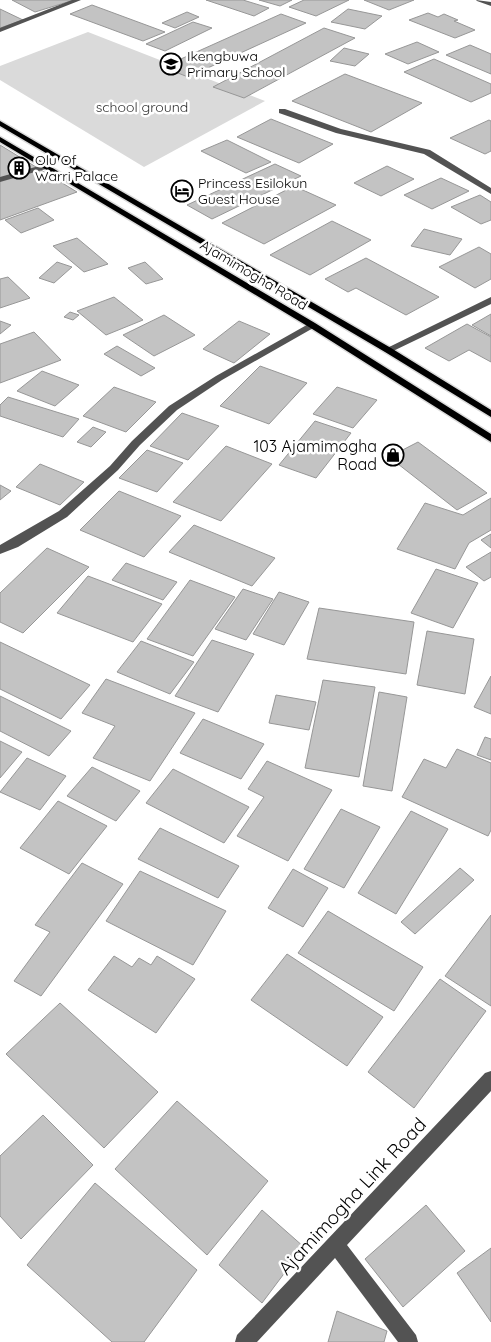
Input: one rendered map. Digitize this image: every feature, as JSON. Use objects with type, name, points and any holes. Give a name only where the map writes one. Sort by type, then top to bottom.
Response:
[{"type":"main road","name":"Ajamimogha Road","points":[[0,123],[388,350],[491,414]]},
{"type":"main road","name":"Ajamimogha Road","points":[[0,139],[312,325],[491,440]]},
{"type":"street","points":[[0,30],[78,0]]},
{"type":"street","points":[[479,0],[491,4]]},
{"type":"street","points":[[282,111],[339,131],[427,152],[491,192]]},
{"type":"street","points":[[0,180],[46,166]]},
{"type":"street","points":[[388,350],[491,300]]},
{"type":"street","points":[[0,550],[14,544],[62,514],[114,468],[136,443],[173,408],[219,378],[312,325]]},
{"type":"street","name":"Ajamimogha Link Road","points":[[244,1342],[491,1079]]},
{"type":"street","points":[[336,1244],[409,1342]]},
{"type":"green space","name":"school ground","points":[[88,32],[265,101],[144,167],[0,80],[0,66]]},
{"type":"building","points":[[12,0],[74,0],[35,12]]},
{"type":"building","points":[[206,0],[243,0],[269,8],[254,16]]},
{"type":"building","points":[[259,0],[292,0],[280,6]]},
{"type":"building","points":[[304,0],[349,0],[316,16],[289,7]]},
{"type":"building","points":[[364,0],[414,0],[389,10]]},
{"type":"building","points":[[92,5],[165,32],[143,41],[70,14]]},
{"type":"building","points":[[0,9],[23,20],[0,28]]},
{"type":"building","points":[[348,9],[382,16],[365,29],[331,22]]},
{"type":"building","points":[[187,12],[199,17],[175,28],[162,23]]},
{"type":"building","points":[[428,13],[438,17],[444,14],[458,20],[454,21],[475,30],[455,38],[409,20]]},
{"type":"building","points":[[281,14],[306,23],[188,77],[163,67]]},
{"type":"building","points":[[193,22],[212,28],[165,51],[146,44]]},
{"type":"building","points":[[324,28],[355,38],[244,98],[213,87]]},
{"type":"building","points":[[417,42],[439,52],[408,64],[385,54]]},
{"type":"building","points":[[470,45],[491,54],[491,74],[446,55]]},
{"type":"building","points":[[344,48],[369,54],[355,66],[330,61]]},
{"type":"building","points":[[434,59],[491,84],[491,93],[471,102],[404,72]]},
{"type":"building","points":[[345,74],[422,103],[371,132],[292,101]]},
{"type":"building","points":[[271,119],[333,144],[299,163],[237,137]]},
{"type":"building","points":[[489,120],[491,121],[491,151],[485,154],[450,138]]},
{"type":"building","points":[[227,140],[271,162],[246,173],[201,151]]},
{"type":"building","name":"Olu Of Warri Palace","points":[[0,145],[77,192],[0,220]]},
{"type":"building","points":[[275,164],[301,176],[212,219],[187,205]]},
{"type":"building","points":[[387,166],[414,179],[381,196],[354,183]]},
{"type":"building","points":[[441,178],[469,191],[432,209],[404,195]]},
{"type":"building","points":[[294,186],[336,205],[264,244],[222,223]]},
{"type":"building","points":[[480,195],[491,202],[491,220],[481,224],[451,207]]},
{"type":"building","points":[[38,208],[54,220],[21,233],[5,220]]},
{"type":"building","points":[[332,221],[371,240],[310,275],[270,255]]},
{"type":"building","points":[[424,229],[462,239],[450,255],[411,246]]},
{"type":"building","points":[[77,238],[108,264],[84,272],[53,246]]},
{"type":"building","points":[[479,247],[491,254],[491,279],[475,288],[439,267]]},
{"type":"building","points":[[366,258],[439,297],[406,315],[356,288],[348,292],[325,279]]},
{"type":"building","points":[[57,262],[72,267],[54,283],[39,278]]},
{"type":"building","points":[[145,262],[163,279],[146,284],[128,268]]},
{"type":"building","points":[[8,277],[30,298],[0,308],[0,279]]},
{"type":"building","points":[[114,297],[143,320],[106,335],[77,311]]},
{"type":"building","points":[[70,312],[79,315],[73,320],[64,317]]},
{"type":"building","points":[[491,314],[491,336],[472,325]]},
{"type":"building","points":[[164,315],[195,335],[154,356],[123,335]]},
{"type":"building","points":[[0,321],[11,325],[0,334]]},
{"type":"building","points":[[239,321],[270,334],[234,363],[203,349]]},
{"type":"building","points":[[467,324],[491,337],[491,362],[469,350],[449,361],[425,348]]},
{"type":"building","points":[[34,332],[61,360],[0,383],[0,344]]},
{"type":"building","points":[[117,346],[155,368],[141,376],[104,354]]},
{"type":"building","points":[[260,366],[307,383],[269,424],[220,406]]},
{"type":"building","points":[[42,371],[79,385],[55,406],[17,391]]},
{"type":"building","points":[[114,387],[156,402],[126,432],[83,416]]},
{"type":"building","points":[[337,387],[377,400],[353,428],[313,414]]},
{"type":"building","points":[[8,397],[79,419],[63,437],[0,416],[0,405]]},
{"type":"building","points":[[182,413],[219,426],[188,460],[150,446]]},
{"type":"building","points":[[315,421],[351,433],[316,478],[279,465]]},
{"type":"building","points":[[93,427],[106,432],[91,447],[77,442]]},
{"type":"building","points":[[418,442],[487,493],[457,510],[389,457]]},
{"type":"building","points":[[226,446],[272,464],[221,521],[173,502]]},
{"type":"building","points":[[147,450],[183,463],[157,492],[119,478]]},
{"type":"building","points":[[40,464],[84,482],[60,505],[16,487]]},
{"type":"building","points":[[0,485],[11,491],[0,500]]},
{"type":"building","points":[[119,491],[181,516],[144,557],[80,530]]},
{"type":"building","points":[[491,498],[491,530],[469,543],[455,569],[397,549],[425,503],[463,515]]},
{"type":"building","points":[[194,525],[275,558],[252,586],[169,552]]},
{"type":"building","points":[[491,534],[491,548],[481,540]]},
{"type":"building","points":[[47,548],[89,567],[23,633],[0,622],[0,593]]},
{"type":"building","points":[[491,552],[491,577],[484,581],[466,567]]},
{"type":"building","points":[[126,563],[177,582],[163,600],[112,580]]},
{"type":"building","points":[[436,569],[478,583],[453,628],[411,613]]},
{"type":"building","points":[[88,576],[162,604],[133,642],[57,613]]},
{"type":"building","points":[[190,580],[235,597],[193,656],[147,639]]},
{"type":"building","points":[[243,589],[273,599],[246,640],[215,629]]},
{"type":"building","points":[[279,592],[309,602],[284,645],[253,634]]},
{"type":"building","points":[[319,608],[414,622],[406,674],[307,659]]},
{"type":"building","points":[[427,631],[474,639],[465,694],[417,685]]},
{"type":"building","points":[[212,640],[254,654],[218,712],[175,696]]},
{"type":"building","points":[[141,641],[194,662],[170,694],[117,672]]},
{"type":"building","points":[[0,642],[90,685],[61,719],[0,689]]},
{"type":"building","points":[[491,676],[491,714],[474,707]]},
{"type":"building","points":[[106,679],[195,713],[150,781],[93,758],[115,726],[82,713]]},
{"type":"building","points":[[323,680],[375,687],[359,777],[305,768]]},
{"type":"building","points":[[379,692],[407,697],[392,791],[363,786]]},
{"type":"building","points":[[276,695],[316,702],[309,730],[269,723]]},
{"type":"building","points":[[0,696],[71,731],[49,756],[0,731]]},
{"type":"building","points":[[203,719],[264,744],[241,779],[180,753]]},
{"type":"building","points":[[485,737],[491,739],[491,760],[477,755]]},
{"type":"building","points":[[0,741],[22,752],[0,778]]},
{"type":"building","points":[[457,749],[491,763],[491,830],[488,836],[402,797],[424,759],[446,768]]},
{"type":"building","points":[[27,758],[66,776],[40,810],[0,792]]},
{"type":"building","points":[[267,761],[332,790],[288,861],[237,836],[264,797],[248,789]]},
{"type":"building","points":[[92,767],[140,791],[116,821],[67,796]]},
{"type":"building","points":[[173,769],[249,807],[224,843],[146,803]]},
{"type":"building","points":[[58,801],[107,826],[69,874],[20,848]]},
{"type":"building","points":[[341,809],[380,827],[344,888],[304,869]]},
{"type":"building","points":[[411,811],[448,829],[396,914],[358,893]]},
{"type":"building","points":[[160,828],[239,866],[218,898],[138,859]]},
{"type":"building","points":[[82,863],[123,884],[41,996],[14,981],[50,932],[35,925]]},
{"type":"building","points":[[460,868],[474,880],[415,934],[401,922]]},
{"type":"building","points":[[293,869],[328,888],[303,927],[268,908]]},
{"type":"building","points":[[140,871],[226,911],[193,965],[106,921]]},
{"type":"building","points":[[328,911],[423,967],[394,1011],[298,953]]},
{"type":"building","points":[[491,915],[491,1006],[445,976]]},
{"type":"building","points":[[287,954],[383,1017],[347,1066],[251,1000]]},
{"type":"building","points":[[114,956],[132,967],[139,958],[151,965],[157,956],[195,979],[156,1033],[88,990]]},
{"type":"building","points":[[440,979],[486,1011],[414,1108],[368,1072]]},
{"type":"building","points":[[60,1003],[158,1092],[104,1148],[6,1054]]},
{"type":"building","points":[[177,1101],[268,1181],[207,1255],[115,1169]]},
{"type":"building","points":[[43,1115],[93,1165],[21,1239],[0,1216],[0,1156]]},
{"type":"building","points":[[95,1183],[197,1270],[144,1342],[112,1342],[27,1265]]},
{"type":"building","points":[[426,1205],[465,1251],[403,1307],[365,1259]]},
{"type":"building","points":[[262,1210],[304,1247],[262,1303],[219,1265]]},
{"type":"building","points":[[491,1248],[491,1322],[457,1273]]},
{"type":"building","points":[[337,1311],[387,1331],[384,1342],[328,1342]]},
{"type":"place","name":"Ikengbuwa Primary School","points":[[171,64]]},
{"type":"place","name":"Olu Of Warri Palace","points":[[19,168]]},
{"type":"place","name":"Princess Esilokun Guest House","points":[[182,191]]},
{"type":"place","name":"103 Ajamimogha Road","points":[[393,455]]}]
